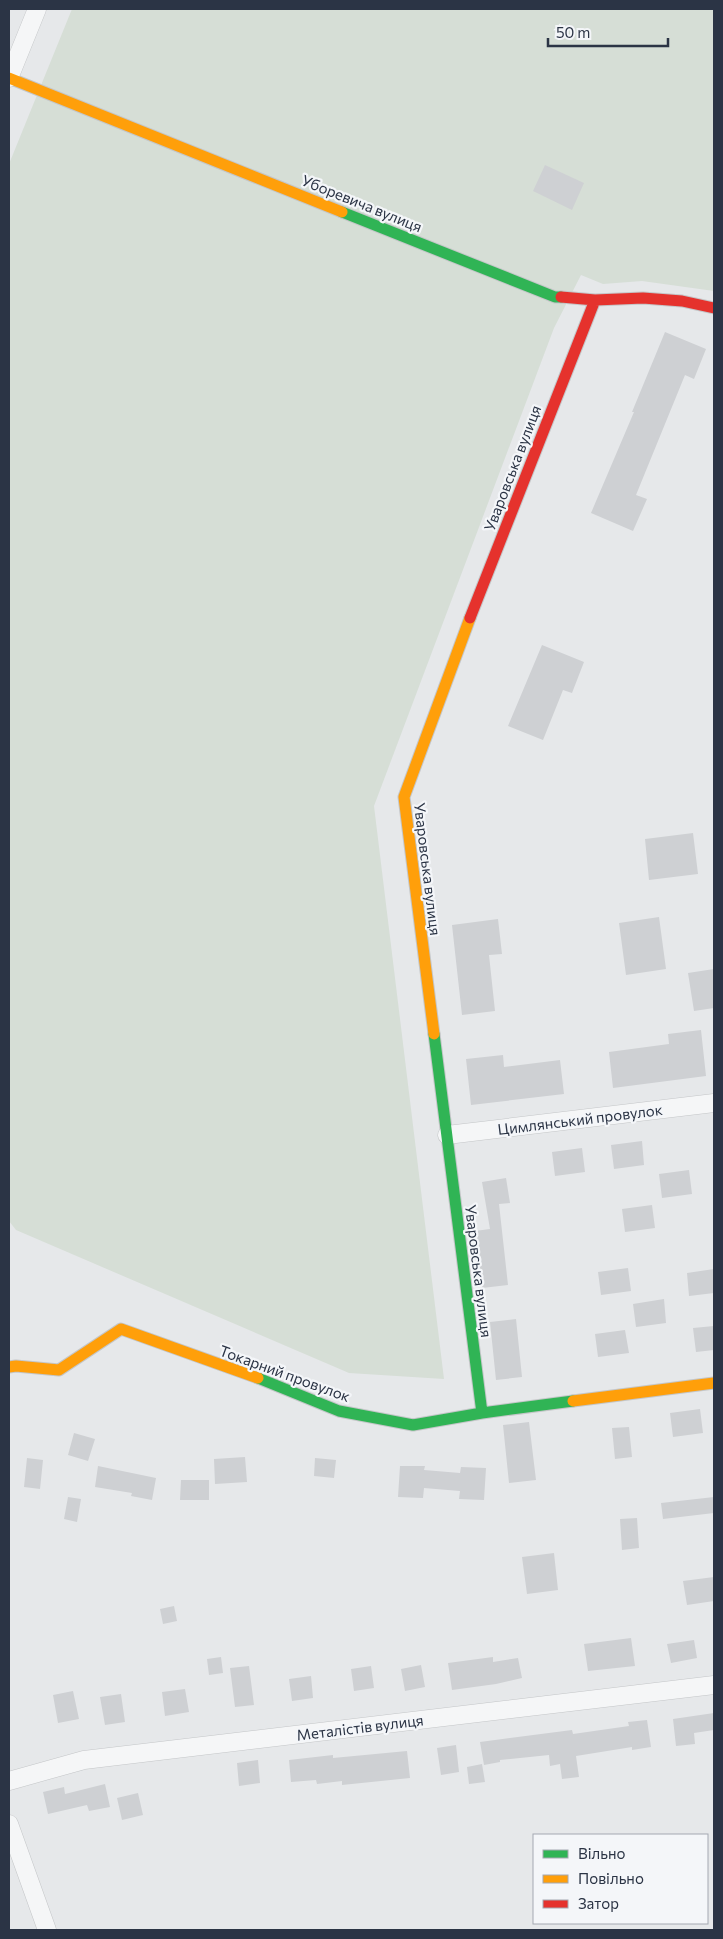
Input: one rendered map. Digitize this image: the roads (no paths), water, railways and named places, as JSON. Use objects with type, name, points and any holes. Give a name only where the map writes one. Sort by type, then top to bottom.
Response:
[{"type":"street","points":[[9,78],[36,9]]},
{"type":"street","name":"Уборевича вулиця","points":[[9,78],[555,297],[595,300],[643,298],[682,300],[714,308]]},
{"type":"street","name":"Уваровська вулиця","points":[[482,1413],[404,797],[475,604],[595,300]]},
{"type":"street","name":"Цимлянський провулок","points":[[447,1135],[714,1103]]},
{"type":"street","name":"Токарний провулок","points":[[9,1367],[59,1370],[121,1329],[272,1383],[339,1411],[413,1425],[482,1413],[714,1383]]},
{"type":"street","name":"Металістів вулиця","points":[[9,1781],[84,1760],[714,1685]]},
{"type":"street","points":[[9,1824],[47,1930]]}]
